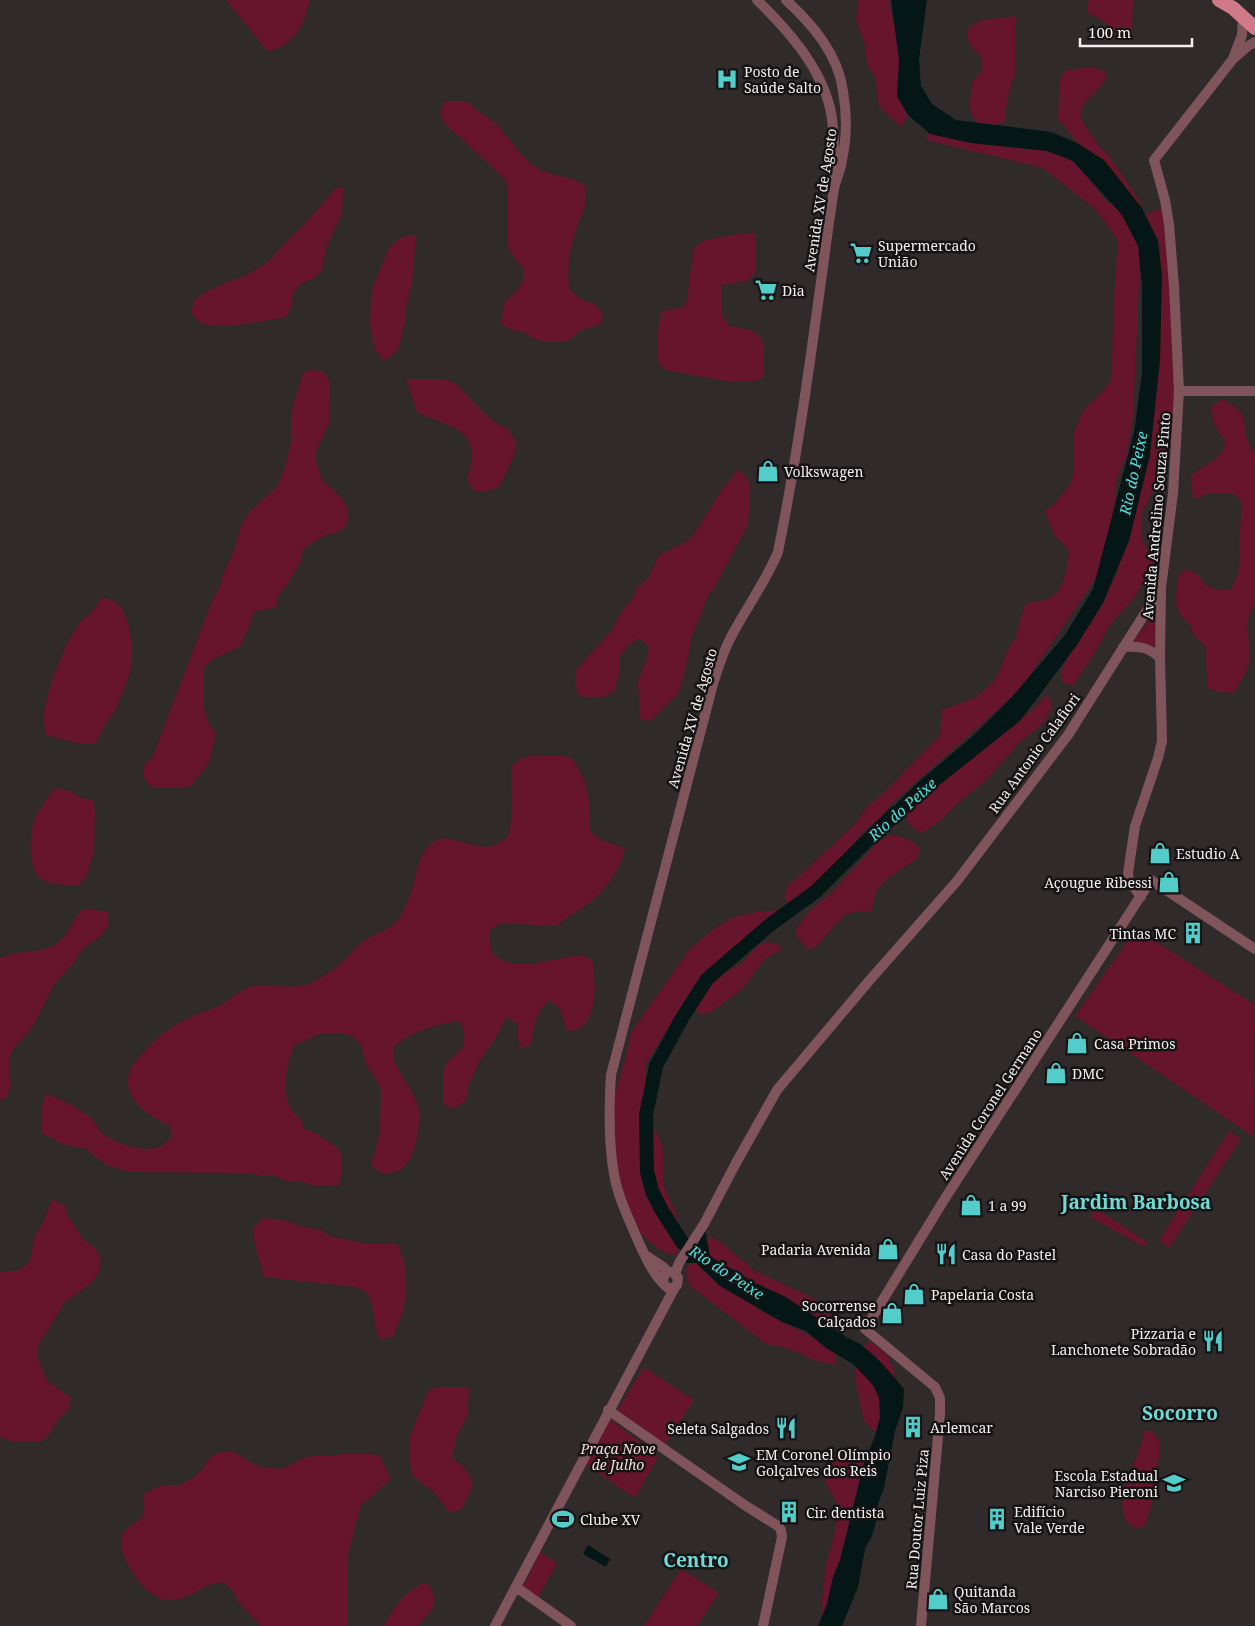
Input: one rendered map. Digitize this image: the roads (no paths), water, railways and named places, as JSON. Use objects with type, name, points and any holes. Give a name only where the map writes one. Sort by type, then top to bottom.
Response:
[{"type":"main road","points":[[1219,0],[1233,8],[1255,28]]},
{"type":"main road","points":[[1243,0],[1241,8],[1243,18]]},
{"type":"street","points":[[757,0],[788,31],[810,65],[827,98],[832,125],[834,188]]},
{"type":"street","name":"Avenida XV de Agosto","points":[[663,1283],[644,1254],[624,1209],[614,1176],[610,1138],[611,1074],[713,684],[731,637],[772,567],[778,552],[814,339],[834,188],[842,160],[846,126],[843,90],[835,63],[811,25],[786,0]]},
{"type":"street","points":[[1233,59],[1242,35],[1243,18]]},
{"type":"street","points":[[1233,59],[1255,42]]},
{"type":"street","name":"Avenida Andrelino Souza Pinto","points":[[1141,898],[1129,880],[1128,873],[1135,826],[1162,741],[1161,588],[1173,493],[1179,391],[1174,286],[1168,224],[1161,184],[1154,160],[1233,59]]},
{"type":"street","points":[[832,125],[846,126]]},
{"type":"street","points":[[1179,391],[1255,391]]},
{"type":"street","name":"Rua Antonio Calafiori","points":[[672,1273],[704,1224],[777,1090],[957,881],[1068,735],[1161,588]]},
{"type":"street","points":[[1123,647],[1145,647],[1153,651],[1160,658]]},
{"type":"street","name":"Avenida Coronel Germano","points":[[865,1329],[949,1192],[1151,880],[1255,949]]},
{"type":"street","points":[[495,1626],[608,1410],[679,1280],[663,1266],[644,1254]]},
{"type":"street","points":[[658,1317],[663,1277],[672,1273]]},
{"type":"street","points":[[663,1283],[668,1288],[675,1286]]},
{"type":"street","name":"Rua Doutor Luiz Piza","points":[[865,1329],[935,1387],[940,1398],[921,1626]]},
{"type":"street","points":[[608,1410],[722,1490],[778,1526],[781,1530],[782,1537],[779,1554],[763,1626]]},
{"type":"street","points":[[516,1587],[571,1626]]},
{"type":"water","points":[[891,0],[927,0],[919,59],[921,86],[932,104],[956,120],[1051,132],[1077,143],[1104,160],[1142,208],[1158,241],[1162,276],[1160,360],[1150,455],[1129,541],[1103,603],[1077,645],[1020,721],[923,798],[887,832],[878,822],[915,785],[974,735],[1012,697],[1065,635],[1093,589],[1134,432],[1142,373],[1142,285],[1138,246],[1122,215],[1073,161],[1047,151],[971,143],[930,134],[908,115],[897,96],[899,60]]},
{"type":"water","points":[[704,1224],[710,1256],[755,1283],[784,1296],[856,1342],[878,1360],[904,1389],[903,1408],[895,1431],[884,1488],[878,1504],[876,1522],[872,1536],[865,1549],[858,1587],[842,1626],[818,1626],[827,1604],[833,1577],[840,1560],[864,1463],[875,1436],[880,1417],[879,1398],[873,1385],[853,1364],[826,1348],[806,1331],[782,1322],[720,1286],[696,1263],[679,1263]]},
{"type":"water","points":[[588,1545],[610,1559],[606,1567],[583,1554]]},
{"type":"waterway","name":"Rio do Peixe","points":[[698,1255],[682,1242],[661,1209],[652,1191],[647,1171],[646,1115],[656,1066],[682,1018],[707,979],[771,924],[815,892],[895,813]]},
{"type":"place","name":"Posto de Saúde Salto","points":[[727,79]]},
{"type":"place","name":"Supermercado União","points":[[861,253]]},
{"type":"place","name":"Dia","points":[[766,290]]},
{"type":"place","name":"Volkswagen","points":[[768,471]]},
{"type":"place","name":"Estudio A","points":[[1160,853]]},
{"type":"place","name":"Açougue Ribessi","points":[[1169,882]]},
{"type":"place","name":"Tintas MC","points":[[1193,933]]},
{"type":"place","name":"Casa Primos","points":[[1077,1043]]},
{"type":"place","name":"DMC","points":[[1056,1073]]},
{"type":"place","name":"1 a 99","points":[[971,1205]]},
{"type":"place","name":"Padaria Avenida","points":[[888,1249]]},
{"type":"place","name":"Casa do Pastel","points":[[946,1254]]},
{"type":"place","name":"Papelaria Costa","points":[[914,1294]]},
{"type":"place","name":"Socorrense Calçados","points":[[892,1313]]},
{"type":"place","name":"Pizzaria e Lanchonete Sobradão","points":[[1213,1341]]},
{"type":"place","name":"Arlemcar","points":[[913,1427]]},
{"type":"place","name":"Seleta Salgados","points":[[786,1428]]},
{"type":"place","name":"EM Coronel Olímpio Golçalves dos Reis","points":[[739,1462]]},
{"type":"place","name":"Escola Estadual Narciso Pieroni","points":[[1174,1483]]},
{"type":"place","name":"Cir. dentista","points":[[789,1512]]},
{"type":"place","name":"Clube XV","points":[[563,1519]]},
{"type":"place","name":"Edifício Vale Verde","points":[[997,1519]]},
{"type":"place","name":"Quitanda São Marcos","points":[[938,1599]]},
{"type":"district","name":"Jardim Barbosa","points":[[1136,1202]]},
{"type":"district","name":"Socorro","points":[[1180,1413]]},
{"type":"district","name":"Centro","points":[[696,1560]]},
{"type":"park label","name":"Praça Nove de Julho","points":[[618,1456]]}]
